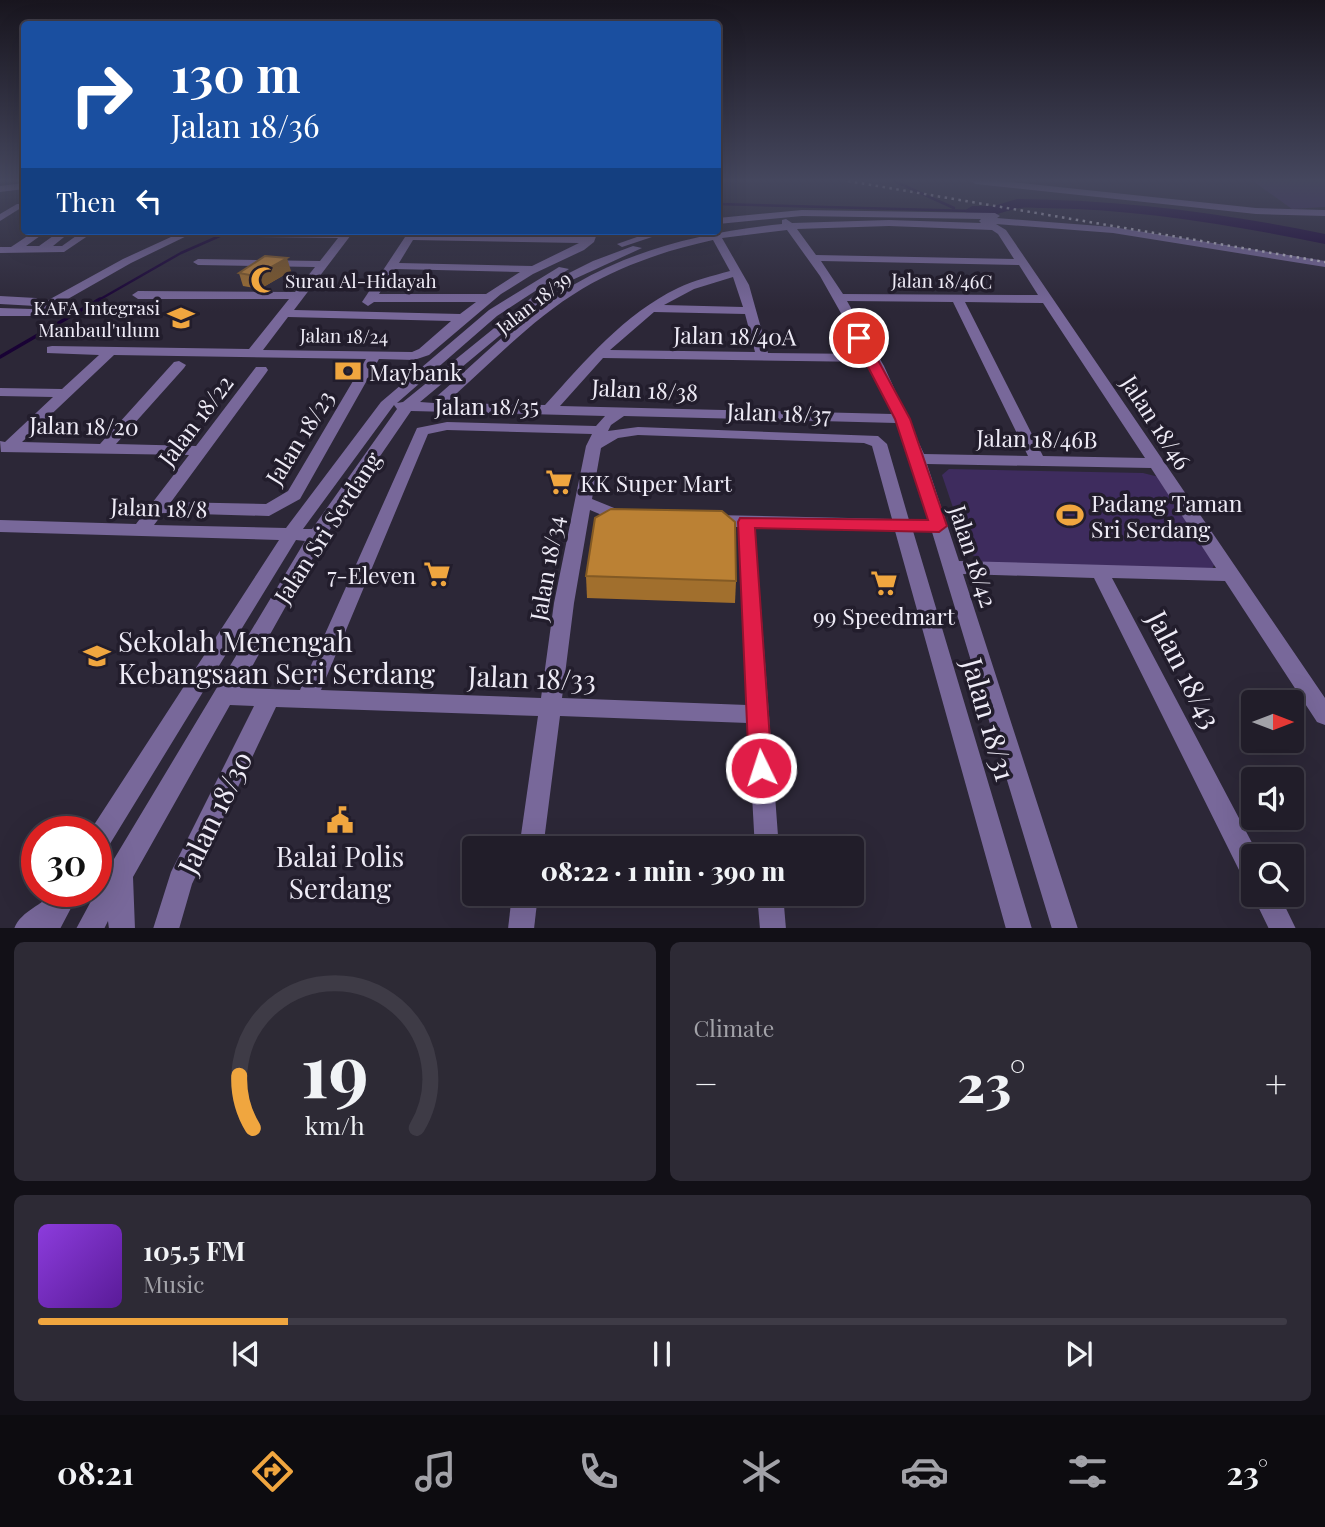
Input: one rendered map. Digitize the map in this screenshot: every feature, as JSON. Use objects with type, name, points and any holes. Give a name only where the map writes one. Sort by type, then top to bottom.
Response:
[{"type":"street","name":"Jalan 18/39","points":[[721,226],[749,224]]},
{"type":"street","name":"Jalan 18/42","points":[[793,224],[870,358],[902,419],[918,459],[1065,928]]},
{"type":"street","name":"Jalan 18/39","points":[[869,224],[993,228]]},
{"type":"street","points":[[1068,224],[1129,231],[1325,264]]},
{"type":"street","points":[[1116,224],[1325,257]]},
{"type":"street","name":"Jalan 18/46","points":[[993,228],[1002,232],[1325,716]]},
{"type":"street","points":[[0,260],[36,235]]},
{"type":"street","points":[[42,249],[61,235]]},
{"type":"street","points":[[0,250],[67,248],[84,235]]},
{"type":"street","points":[[0,312],[35,307],[183,235]]},
{"type":"street","points":[[254,352],[345,235]]},
{"type":"street","points":[[359,315],[411,235]]},
{"type":"street","name":"Jalan 18/24","points":[[52,349],[374,356],[419,354],[488,298],[534,269],[584,246],[591,235]]},
{"type":"street","name":"Jalan Sri Serdang","points":[[112,818],[306,509],[386,405],[493,313],[545,278],[603,250],[652,235]]},
{"type":"street","points":[[636,248],[680,235]]},
{"type":"street","points":[[636,248],[684,235]]},
{"type":"street","name":"Jalan 18/39","points":[[442,404],[533,321],[579,286],[635,259],[695,235]]},
{"type":"street","points":[[720,235],[752,311],[763,357]]},
{"type":"street","name":"Jalan Sri Serdang","points":[[90,928],[120,871],[317,535],[407,406],[555,284],[636,248]]},
{"type":"street","points":[[812,258],[1022,262]]},
{"type":"street","points":[[198,262],[323,264]]},
{"type":"street","points":[[225,295],[256,263]]},
{"type":"street","points":[[391,266],[534,269]]},
{"type":"street","points":[[562,406],[610,341],[682,290],[735,273]]},
{"type":"street","points":[[138,295],[298,296]]},
{"type":"street","name":"Jalan 18/46C","points":[[837,297],[1047,299]]},
{"type":"street","points":[[371,298],[488,298]]},
{"type":"street","points":[[957,298],[1038,461]]},
{"type":"street","points":[[0,300],[35,307]]},
{"type":"street","points":[[653,308],[752,311]]},
{"type":"street","points":[[285,313],[462,318]]},
{"type":"street","points":[[3,449],[112,350]]},
{"type":"street","name":"Jalan 18/40A","points":[[600,355],[870,358]]},
{"type":"street","name":"Jalan 18/23","points":[[158,508],[269,510],[283,505],[295,495],[374,356]]},
{"type":"street","points":[[104,449],[179,365]]},
{"type":"street","name":"Jalan 18/22","points":[[140,531],[261,370]]},
{"type":"street","points":[[392,427],[442,404],[435,395],[435,382]]},
{"type":"street","points":[[0,392],[65,393]]},
{"type":"street","name":"Jalan 18/38","points":[[386,405],[442,404],[523,410],[562,406],[640,412],[902,419]]},
{"type":"street","points":[[562,406],[617,415],[640,412]]},
{"type":"street","points":[[562,406],[594,438],[605,422],[617,415]]},
{"type":"street","name":"Jalan 18/35","points":[[307,699],[422,430],[447,426],[594,438]]},
{"type":"street","name":"Jalan 18/37","points":[[594,438],[638,430],[873,439],[879,444],[903,526]]},
{"type":"street","name":"Jalan 18/34","points":[[533,836],[577,532],[594,438]]},
{"type":"street","name":"Jalan 18/20","points":[[3,449],[200,451]]},
{"type":"street","name":"Jalan 18/46B","points":[[918,459],[1155,463]]},
{"type":"street","points":[[577,532],[630,518],[583,501]]},
{"type":"street","points":[[274,560],[271,546],[260,535],[306,509]]},
{"type":"street","points":[[691,520],[939,526]]},
{"type":"street","points":[[746,522],[756,714],[766,836]]},
{"type":"street","name":"Jalan 18/8","points":[[0,526],[317,535]]},
{"type":"street","name":"Jalan 18/31","points":[[903,526],[1019,928]]},
{"type":"street","points":[[952,566],[1229,575]]},
{"type":"street","name":"Jalan 18/43","points":[[1099,570],[1241,848]]},
{"type":"street","name":"Jalan 18/33","points":[[222,696],[756,714]]},
{"type":"street","name":"Jalan 18/30","points":[[166,928],[180,881],[269,698]]},
{"type":"street","points":[[120,871],[122,928]]},
{"type":"street","points":[[521,928],[524,906]]},
{"type":"street","points":[[771,906],[773,928]]},
{"type":"street","points":[[28,928],[53,907]]},
{"type":"street","points":[[46,928],[58,907]]},
{"type":"street","points":[[1272,907],[1282,928]]},
{"type":"shaded area","name":"Padang Taman Sri Serdang","points":[[949,469],[1143,473],[1159,477],[1216,561],[1212,569],[985,563],[968,552],[942,475]]},
{"type":"building","points":[[265,256],[287,258],[255,276],[239,273]]},
{"type":"building","points":[[611,509],[722,511],[735,522],[736,581],[586,576],[595,518]]},
{"type":"waterway","points":[[1251,224],[1325,239]]},
{"type":"waterway","points":[[97,301],[181,253],[222,235]]},
{"type":"waterway","points":[[0,357],[100,299]]},
{"type":"railway","points":[[1103,224],[1325,262]]},
{"type":"place","name":"Surau Al-Hidayah","points":[[264,280]]},
{"type":"place","name":"KAFA Integrasi Manbaul'ulum","points":[[181,318]]},
{"type":"place","name":"Maybank","points":[[348,371]]},
{"type":"place","name":"KK Super Mart","points":[[559,482]]},
{"type":"place","name":"Padang Taman Sri Serdang","points":[[1070,515]]},
{"type":"place","name":"7-Eleven","points":[[437,574]]},
{"type":"place","name":"99 Speedmart","points":[[884,583]]},
{"type":"place","name":"Sekolah Menengah Kebangsaan Seri Serdang","points":[[97,656]]},
{"type":"place","name":"Balai Polis Serdang","points":[[340,820]]},
{"type":"route","points":[[761,768],[746,522],[939,526],[902,419],[859,338]]}]
